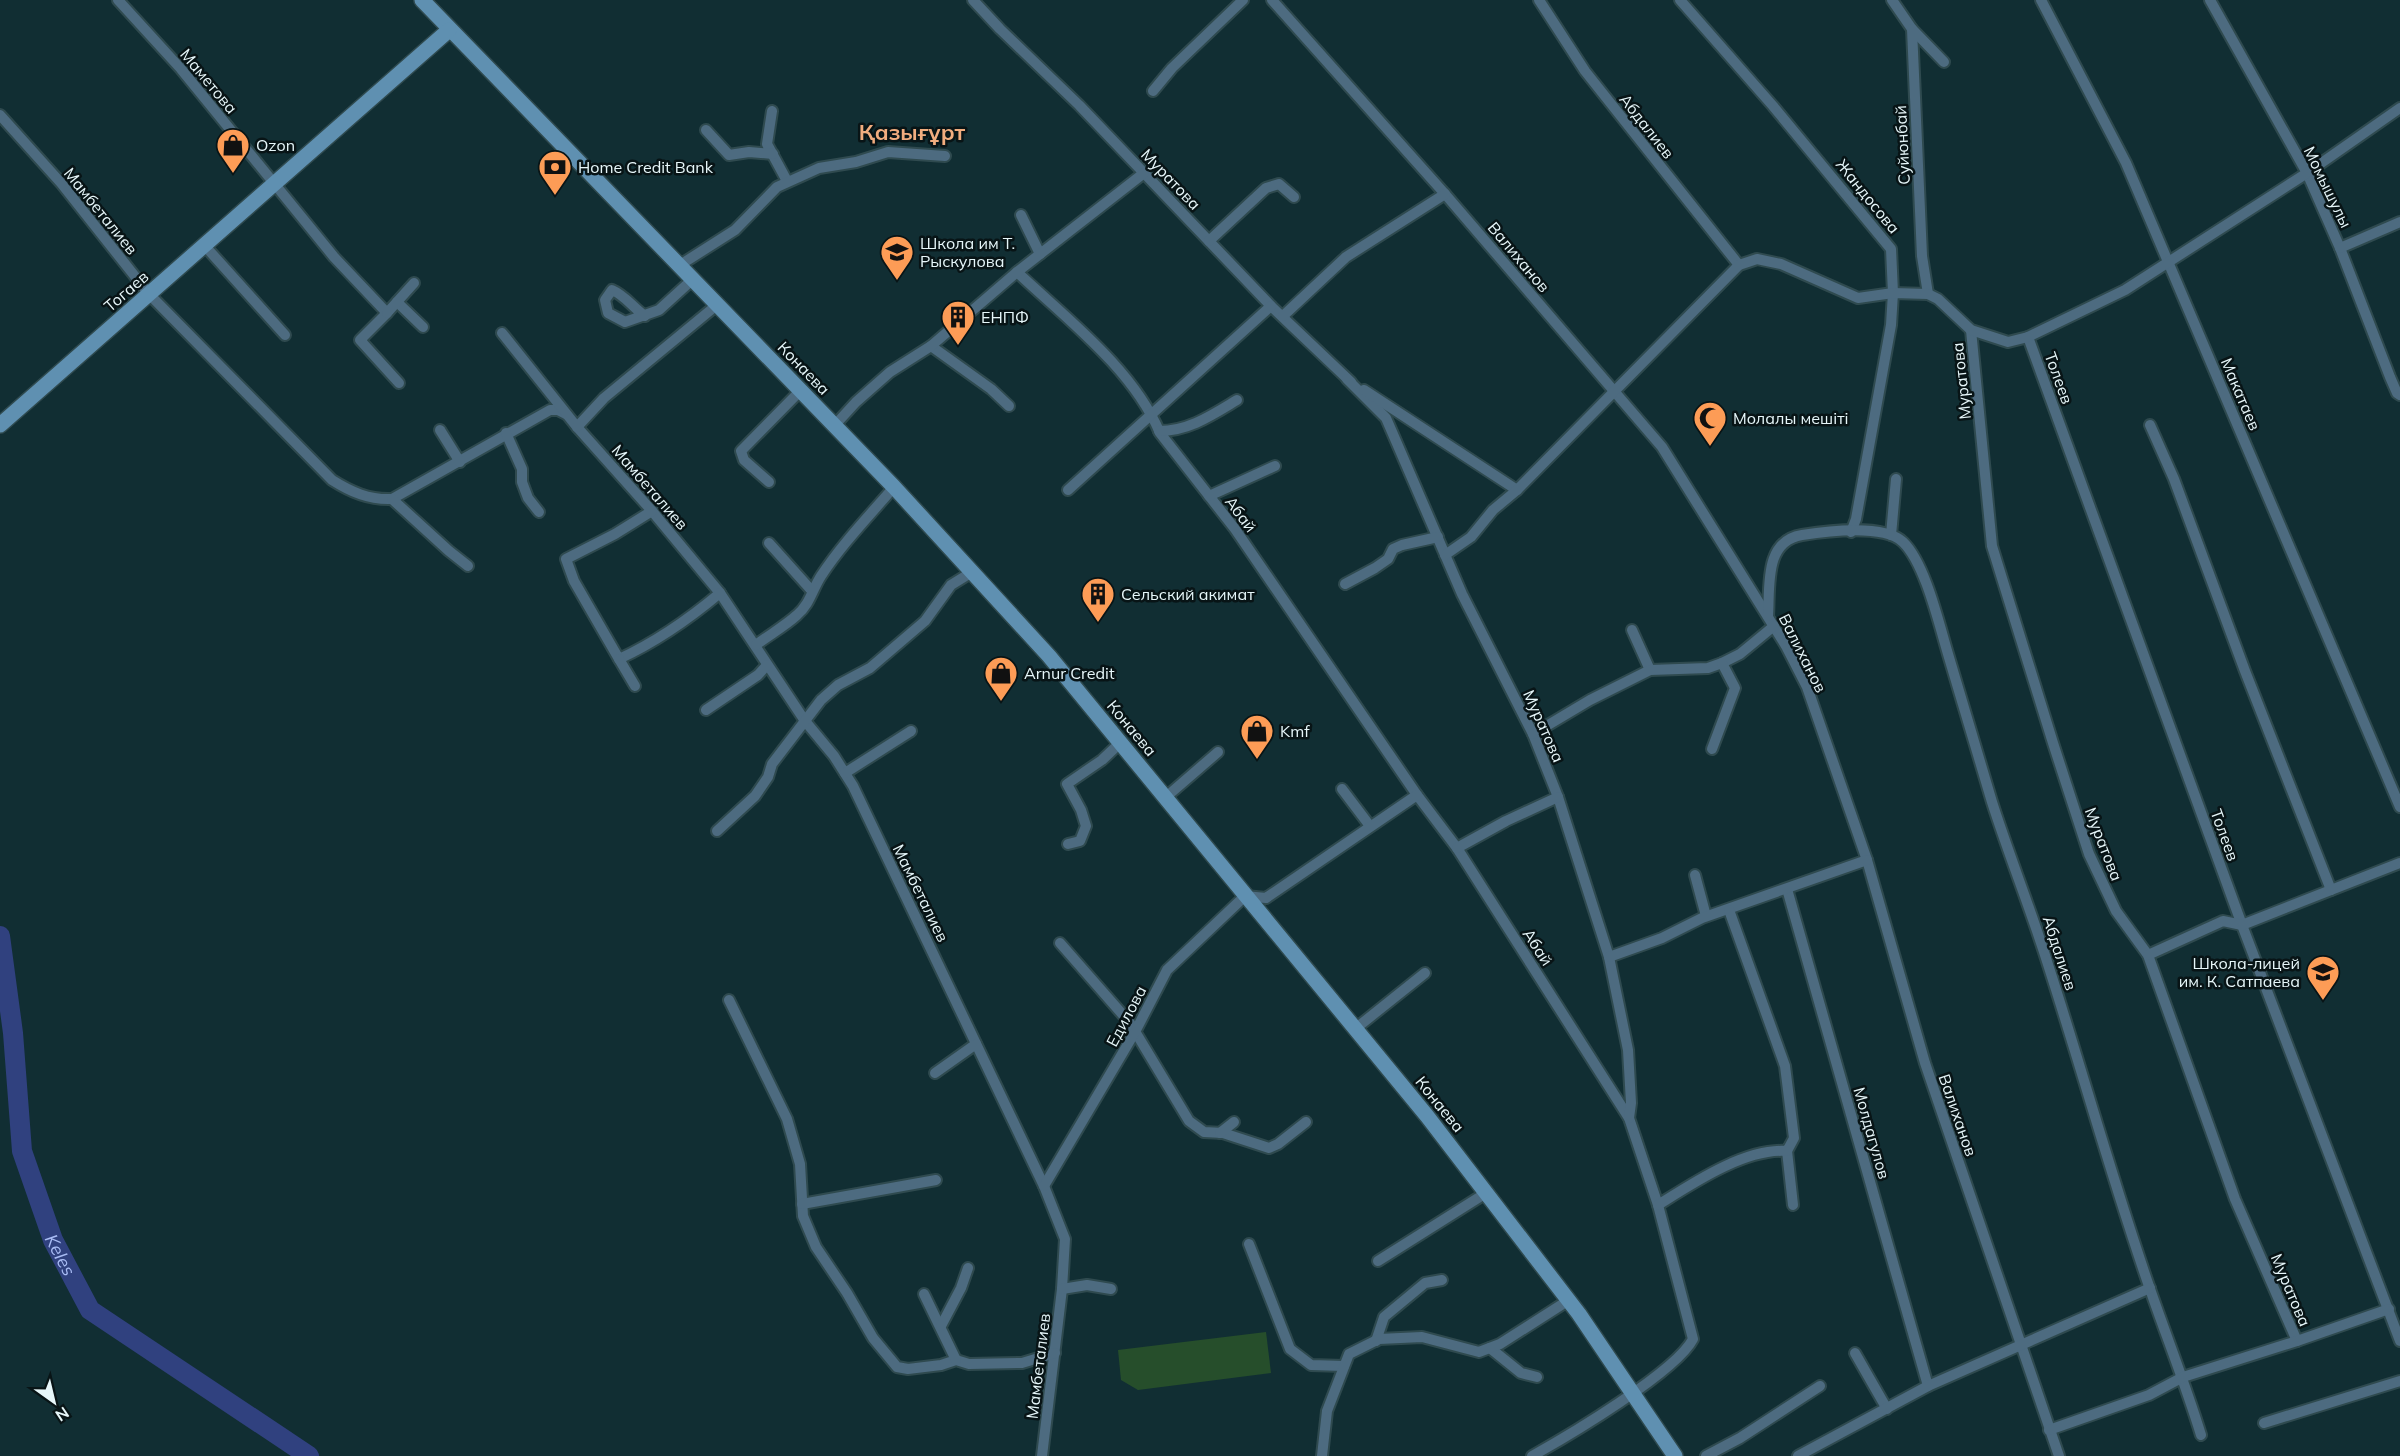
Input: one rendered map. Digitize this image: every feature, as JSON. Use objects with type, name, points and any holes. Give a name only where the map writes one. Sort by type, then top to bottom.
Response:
[{"type":"main road","name":"Конаева","points":[[422,0],[835,425],[1049,656],[1427,1116],[1569,1300],[1673,1455]]},
{"type":"main road","name":"Тогаев","points":[[0,425],[449,30]]},
{"type":"street","name":"Маметова","points":[[118,0],[181,69],[275,184]]},
{"type":"street","name":"Муратова","points":[[973,0],[1079,105],[1271,306],[1386,418],[1462,594],[1533,734],[1558,797],[1609,957],[1628,1050],[1632,1103],[1629,1118]]},
{"type":"street","points":[[1153,91],[1172,68],[1243,0]]},
{"type":"street","name":"Валиханов","points":[[1272,0],[1445,194],[1662,447],[1768,616],[1807,687],[1867,860],[1925,1063],[2059,1456]]},
{"type":"street","name":"Абдалиев","points":[[1539,0],[1585,71],[1738,265]]},
{"type":"street","name":"Жандосова","points":[[1680,0],[1773,106],[1891,249],[1893,293],[1891,326],[1856,519],[1851,532]]},
{"type":"street","points":[[1892,0],[1912,28],[1944,62]]},
{"type":"street","name":"Макатаев","points":[[2041,0],[2126,163],[2400,807]]},
{"type":"street","name":"Момышулы","points":[[2210,0],[2307,173],[2340,248],[2390,377],[2400,395]]},
{"type":"street","name":"Суйюнбай","points":[[1912,28],[1922,256],[1928,294]]},
{"type":"street","points":[[1445,555],[1471,537],[1493,510],[1517,490],[1738,265],[1757,259],[1781,264],[1858,298],[1893,293],[1928,294],[1938,299],[1971,330],[2008,342],[2028,337],[2125,290],[2307,173],[2400,108]]},
{"type":"street","points":[[772,111],[767,144],[787,182]]},
{"type":"street","name":"Мамбеталиев","points":[[0,115],[61,183],[149,294],[332,480],[352,493],[381,500],[392,500]]},
{"type":"street","points":[[706,130],[729,155],[749,152],[773,154]]},
{"type":"street","points":[[680,265],[735,230],[777,187],[819,168],[856,162],[888,152],[945,156]]},
{"type":"street","points":[[835,425],[856,402],[890,372],[931,346],[1040,254],[1144,173]]},
{"type":"street","points":[[275,184],[334,257],[387,313]]},
{"type":"street","points":[[1209,241],[1266,188],[1279,184],[1294,197]]},
{"type":"street","points":[[1283,316],[1346,256],[1445,194]]},
{"type":"street","points":[[1021,215],[1040,254]]},
{"type":"street","points":[[2340,248],[2400,222]]},
{"type":"street","points":[[205,246],[285,335]]},
{"type":"street","name":"Абай","points":[[1017,273],[1109,358],[1152,415],[1159,431],[1235,529],[1417,795],[1457,848],[1629,1118]]},
{"type":"street","points":[[645,316],[659,310],[693,279]]},
{"type":"street","points":[[399,383],[360,340],[414,283]]},
{"type":"street","points":[[397,302],[423,327]]},
{"type":"street","points":[[577,427],[604,398],[700,316],[718,304]]},
{"type":"street","points":[[1068,490],[1271,306]]},
{"type":"street","name":"Муратова","points":[[1971,330],[1992,546],[2090,854],[2116,911],[2148,955],[2235,1199],[2297,1341]]},
{"type":"street","name":"Мамбеталиев","points":[[502,333],[577,427],[720,593],[805,721],[853,786],[1044,1186],[1065,1239],[1062,1289],[1042,1456]]},
{"type":"street","name":"Толеев","points":[[2028,337],[2242,926],[2400,1341]]},
{"type":"street","points":[[931,346],[991,388],[1009,406]]},
{"type":"street","name":"Муратова","points":[[1347,379],[1517,490]]},
{"type":"street","points":[[769,482],[744,460],[741,452],[801,390]]},
{"type":"street","points":[[1159,431],[1173,431],[1205,420],[1237,400]]},
{"type":"street","points":[[468,566],[392,500],[550,410],[558,410],[569,416]]},
{"type":"street","points":[[2150,424],[2182,499],[2245,671],[2331,890]]},
{"type":"street","points":[[440,430],[460,462]]},
{"type":"street","points":[[506,433],[522,469],[522,482],[528,498],[539,512]]},
{"type":"street","points":[[1209,496],[1275,466]]},
{"type":"street","points":[[1768,616],[1771,564],[1778,547],[1794,536],[1866,531],[1892,535],[1896,479]]},
{"type":"street","points":[[756,645],[798,615],[810,601],[812,591],[848,540],[894,487]]},
{"type":"street","points":[[635,686],[574,581],[566,559],[615,534],[651,511]]},
{"type":"street","name":"Абдалиев","points":[[1892,535],[1903,542],[1914,557],[1934,606],[1993,804],[2043,948],[2150,1288],[2183,1377],[2201,1435]]},
{"type":"street","points":[[1344,584],[1388,560],[1394,549],[1402,545],[1438,537]]},
{"type":"street","points":[[769,543],[812,591]]},
{"type":"street","points":[[717,831],[755,796],[768,777],[772,764],[822,700],[838,685],[870,668],[925,621],[951,585],[972,572]]},
{"type":"street","points":[[619,659],[641,649],[676,627],[720,593]]},
{"type":"street","points":[[1533,734],[1590,700],[1650,670],[1708,668],[1722,663],[1740,654],[1774,626]]},
{"type":"street","points":[[1632,630],[1650,670]]},
{"type":"street","points":[[1712,749],[1735,687],[1722,663]]},
{"type":"street","points":[[706,710],[758,675],[767,665]]},
{"type":"street","points":[[845,773],[911,731]]},
{"type":"street","points":[[1068,844],[1080,841],[1086,826],[1081,810],[1067,784],[1102,760],[1121,742]]},
{"type":"street","points":[[1166,797],[1218,752]]},
{"type":"street","points":[[1342,789],[1370,826]]},
{"type":"street","points":[[1245,896],[1266,898],[1417,795]]},
{"type":"street","points":[[1457,848],[1506,821],[1558,797]]},
{"type":"street","points":[[1609,957],[1662,938],[1706,916],[1729,910],[1867,860]]},
{"type":"street","points":[[2148,955],[2223,921],[2242,926],[2400,863]]},
{"type":"street","points":[[1695,876],[1706,916]]},
{"type":"street","name":"Молдагулов","points":[[1787,889],[1929,1386]]},
{"type":"street","name":"Едилова","points":[[1044,1186],[1135,1032],[1167,970],[1245,896]]},
{"type":"street","points":[[1729,910],[1785,1066],[1794,1138],[1787,1151],[1793,1205]]},
{"type":"street","points":[[1060,943],[1130,1023],[1189,1121],[1204,1131],[1220,1133],[1269,1148],[1278,1144],[1306,1122]]},
{"type":"street","points":[[1355,1029],[1425,973]]},
{"type":"street","points":[[729,1000],[787,1119],[800,1164],[803,1216],[816,1247],[847,1293],[873,1338],[897,1367],[908,1369],[941,1365],[956,1360],[969,1364],[1022,1363],[1055,1353]]},
{"type":"street","points":[[935,1073],[976,1044]]},
{"type":"street","points":[[1532,1456],[1633,1393],[1688,1350],[1693,1339],[1658,1205],[1629,1118]]},
{"type":"street","points":[[1220,1133],[1234,1122]]},
{"type":"street","points":[[1658,1205],[1708,1174],[1774,1150],[1787,1151]]},
{"type":"street","points":[[802,1204],[936,1180]]},
{"type":"street","points":[[1378,1261],[1486,1193]]},
{"type":"street","points":[[1249,1244],[1290,1349],[1311,1365],[1344,1366]]},
{"type":"street","points":[[941,1326],[969,1268]]},
{"type":"street","points":[[1376,1341],[1384,1317],[1425,1283],[1442,1280]]},
{"type":"street","points":[[1062,1289],[1088,1285],[1111,1289]]},
{"type":"street","points":[[1798,1456],[1929,1386],[2150,1288]]},
{"type":"street","points":[[924,1294],[956,1360]]},
{"type":"street","points":[[1322,1456],[1327,1411],[1349,1354],[1376,1341],[1422,1337],[1479,1352],[1500,1344],[1569,1300]]},
{"type":"street","points":[[2049,1430],[2149,1395],[2183,1377],[2389,1309]]},
{"type":"street","points":[[1490,1348],[1521,1373],[1537,1377]]},
{"type":"street","points":[[1855,1353],[1887,1409]]},
{"type":"street","points":[[2264,1423],[2400,1381]]},
{"type":"street","points":[[1706,1456],[1740,1438],[1820,1386]]},
{"type":"green space","points":[[1266,1332],[1271,1373],[1138,1390],[1121,1380],[1118,1350]]},
{"type":"waterway","name":"Keles","points":[[0,936],[13,1033],[22,1151],[53,1240],[90,1310],[309,1456]]},
{"type":"place","name":"Ozon","points":[[233,174]]},
{"type":"place","name":"Home Credit Bank","points":[[555,196]]},
{"type":"place","name":"Школа им Т. Рыскулова","points":[[897,281]]},
{"type":"place","name":"ЕНПФ","points":[[958,346]]},
{"type":"place","name":"Молалы мешіті","points":[[1710,447]]},
{"type":"place","name":"Сельский акимат","points":[[1098,623]]},
{"type":"place","name":"Arnur Credit","points":[[1001,702]]},
{"type":"place","name":"Kmf","points":[[1257,760]]},
{"type":"place","name":"Школа-лицей им. К. Сатпаева","points":[[2323,1001]]},
{"type":"district","name":"Қазығұрт","points":[[912,132]]}]
